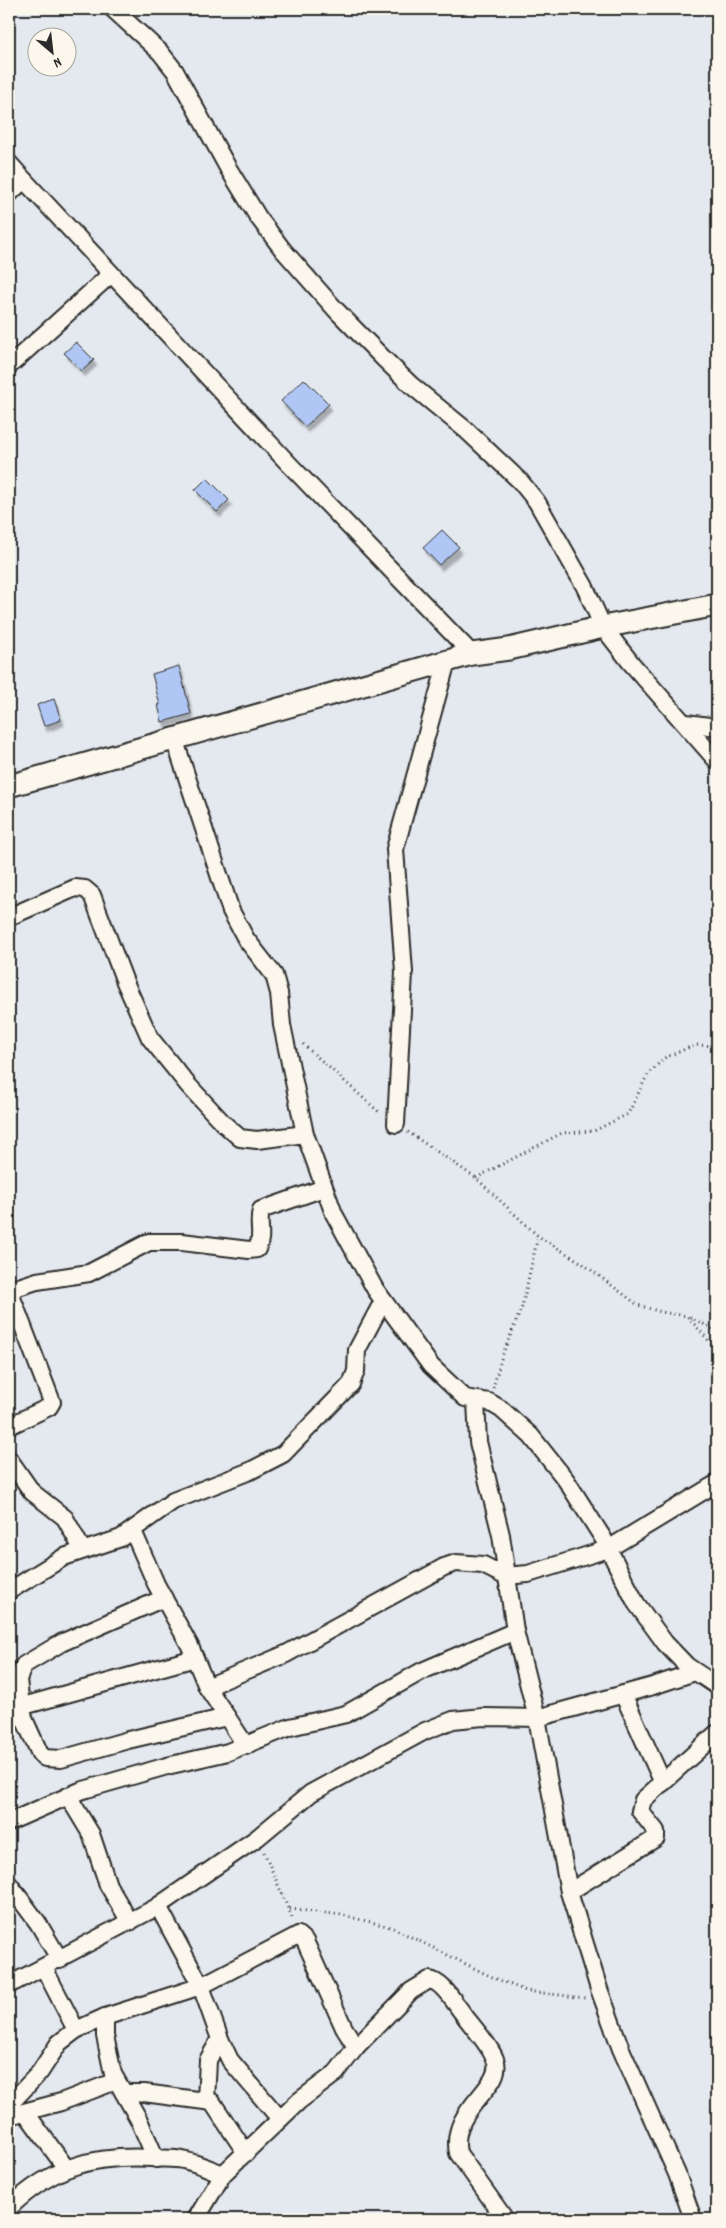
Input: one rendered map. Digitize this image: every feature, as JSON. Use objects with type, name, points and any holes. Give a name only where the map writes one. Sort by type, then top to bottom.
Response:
[{"type":"street","points":[[113,9],[160,52],[175,71],[228,168],[258,217],[283,250],[336,310],[390,365],[466,430],[520,481],[536,502],[585,587],[602,627],[648,684],[686,724],[717,761]]},
{"type":"street","points":[[9,162],[289,464],[472,654]]},
{"type":"street","points":[[9,194],[24,180]]},
{"type":"street","points":[[9,366],[112,274]]},
{"type":"street","points":[[9,786],[472,654],[509,649],[602,627],[717,605]]},
{"type":"street","points":[[396,1124],[404,972],[395,849],[447,661]]},
{"type":"street","points":[[686,724],[717,726]]},
{"type":"street","points":[[174,738],[231,911],[246,939],[274,975],[280,993],[282,1025],[305,1134],[324,1188],[334,1214],[383,1301],[431,1366],[466,1398],[501,1409],[531,1436],[566,1480],[608,1549],[636,1603],[665,1643],[695,1672],[717,1686]]},
{"type":"street","points":[[9,917],[75,888],[84,890],[92,895],[150,1038],[188,1085],[223,1124],[240,1138],[257,1140],[305,1134]]},
{"type":"street","points":[[9,1426],[49,1407],[52,1402],[9,1290],[37,1281],[89,1273],[150,1242],[182,1242],[249,1250],[257,1249],[262,1240],[261,1210],[324,1188]]},
{"type":"street","points":[[9,1591],[64,1557],[82,1549],[121,1538],[173,1501],[250,1471],[283,1454],[351,1384],[356,1371],[357,1350],[383,1301]]},
{"type":"street","points":[[482,1402],[478,1442],[501,1535],[505,1576],[515,1631],[536,1718],[570,1892],[621,2049],[676,2174],[693,2219]]},
{"type":"street","points":[[9,1460],[32,1492],[65,1518],[82,1549]]},
{"type":"street","points":[[207,1687],[286,1654],[444,1567],[456,1564],[483,1565],[505,1576],[528,1574],[608,1549],[717,1483]]},
{"type":"street","points":[[133,1531],[164,1598],[195,1658],[207,1687],[246,1746]]},
{"type":"street","points":[[164,1598],[61,1643],[27,1661],[13,1685],[15,1708],[40,1754],[49,1759],[61,1759],[128,1740],[227,1717]]},
{"type":"street","points":[[9,1822],[68,1796],[115,1780],[198,1761],[246,1746],[275,1732],[346,1714],[422,1671],[515,1631]]},
{"type":"street","points":[[15,1708],[195,1658]]},
{"type":"street","points":[[9,1984],[60,1960],[158,1906],[257,1838],[311,1794],[425,1732],[453,1720],[483,1717],[536,1718],[695,1672]]},
{"type":"street","points":[[623,1694],[662,1783]]},
{"type":"street","points":[[570,1892],[656,1838],[656,1831],[640,1811],[640,1806],[662,1783],[717,1733]]},
{"type":"street","points":[[68,1796],[93,1839],[108,1885],[130,1922]]},
{"type":"street","points":[[9,1884],[34,1917],[60,1960]]},
{"type":"street","points":[[158,1906],[201,1986],[220,2039],[230,2060],[280,2119]]},
{"type":"street","points":[[9,2105],[40,2072],[59,2043],[76,2030],[105,2017],[201,1986],[298,1935],[305,1940],[344,2028],[356,2047]]},
{"type":"street","points":[[44,1968],[76,2030]]},
{"type":"street","points":[[196,2219],[223,2174],[299,2101],[336,2073],[356,2047],[411,1991],[428,1980],[436,1981],[495,2061],[494,2078],[469,2108],[456,2142],[458,2153],[505,2219]]},
{"type":"street","points":[[105,2017],[105,2036],[111,2068],[138,2118],[156,2158]]},
{"type":"street","points":[[206,2101],[208,2060],[220,2039]]},
{"type":"street","points":[[9,2116],[120,2087],[144,2093],[212,2102],[217,2106],[246,2153]]},
{"type":"street","points":[[26,2113],[66,2168]]},
{"type":"street","points":[[9,2208],[31,2187],[66,2168],[112,2158],[183,2160],[223,2174]]},
{"type":"path","points":[[282,1025],[374,1110],[476,1178],[538,1236],[582,1263],[638,1305],[661,1312],[687,1316],[717,1331]]},
{"type":"path","points":[[476,1178],[562,1133],[594,1130],[628,1114],[647,1076],[664,1058],[695,1046],[717,1046]]},
{"type":"path","points":[[482,1402],[522,1308],[538,1236]]},
{"type":"path","points":[[687,1316],[717,1350]]},
{"type":"path","points":[[257,1838],[290,1909],[298,1935]]},
{"type":"path","points":[[290,1909],[342,1915],[391,1927],[490,1976],[526,1991],[604,2001]]},
{"type":"building","points":[[76,342],[94,360],[82,371],[64,353]]},
{"type":"building","points":[[304,379],[329,404],[305,427],[281,401]]},
{"type":"building","points":[[207,478],[229,500],[217,512],[195,490]]},
{"type":"building","points":[[442,530],[459,547],[439,565],[423,548]]},
{"type":"building","points":[[179,666],[191,714],[162,722],[158,705],[160,705],[152,674]]},
{"type":"building","points":[[54,699],[61,720],[44,726],[37,705]]}]
